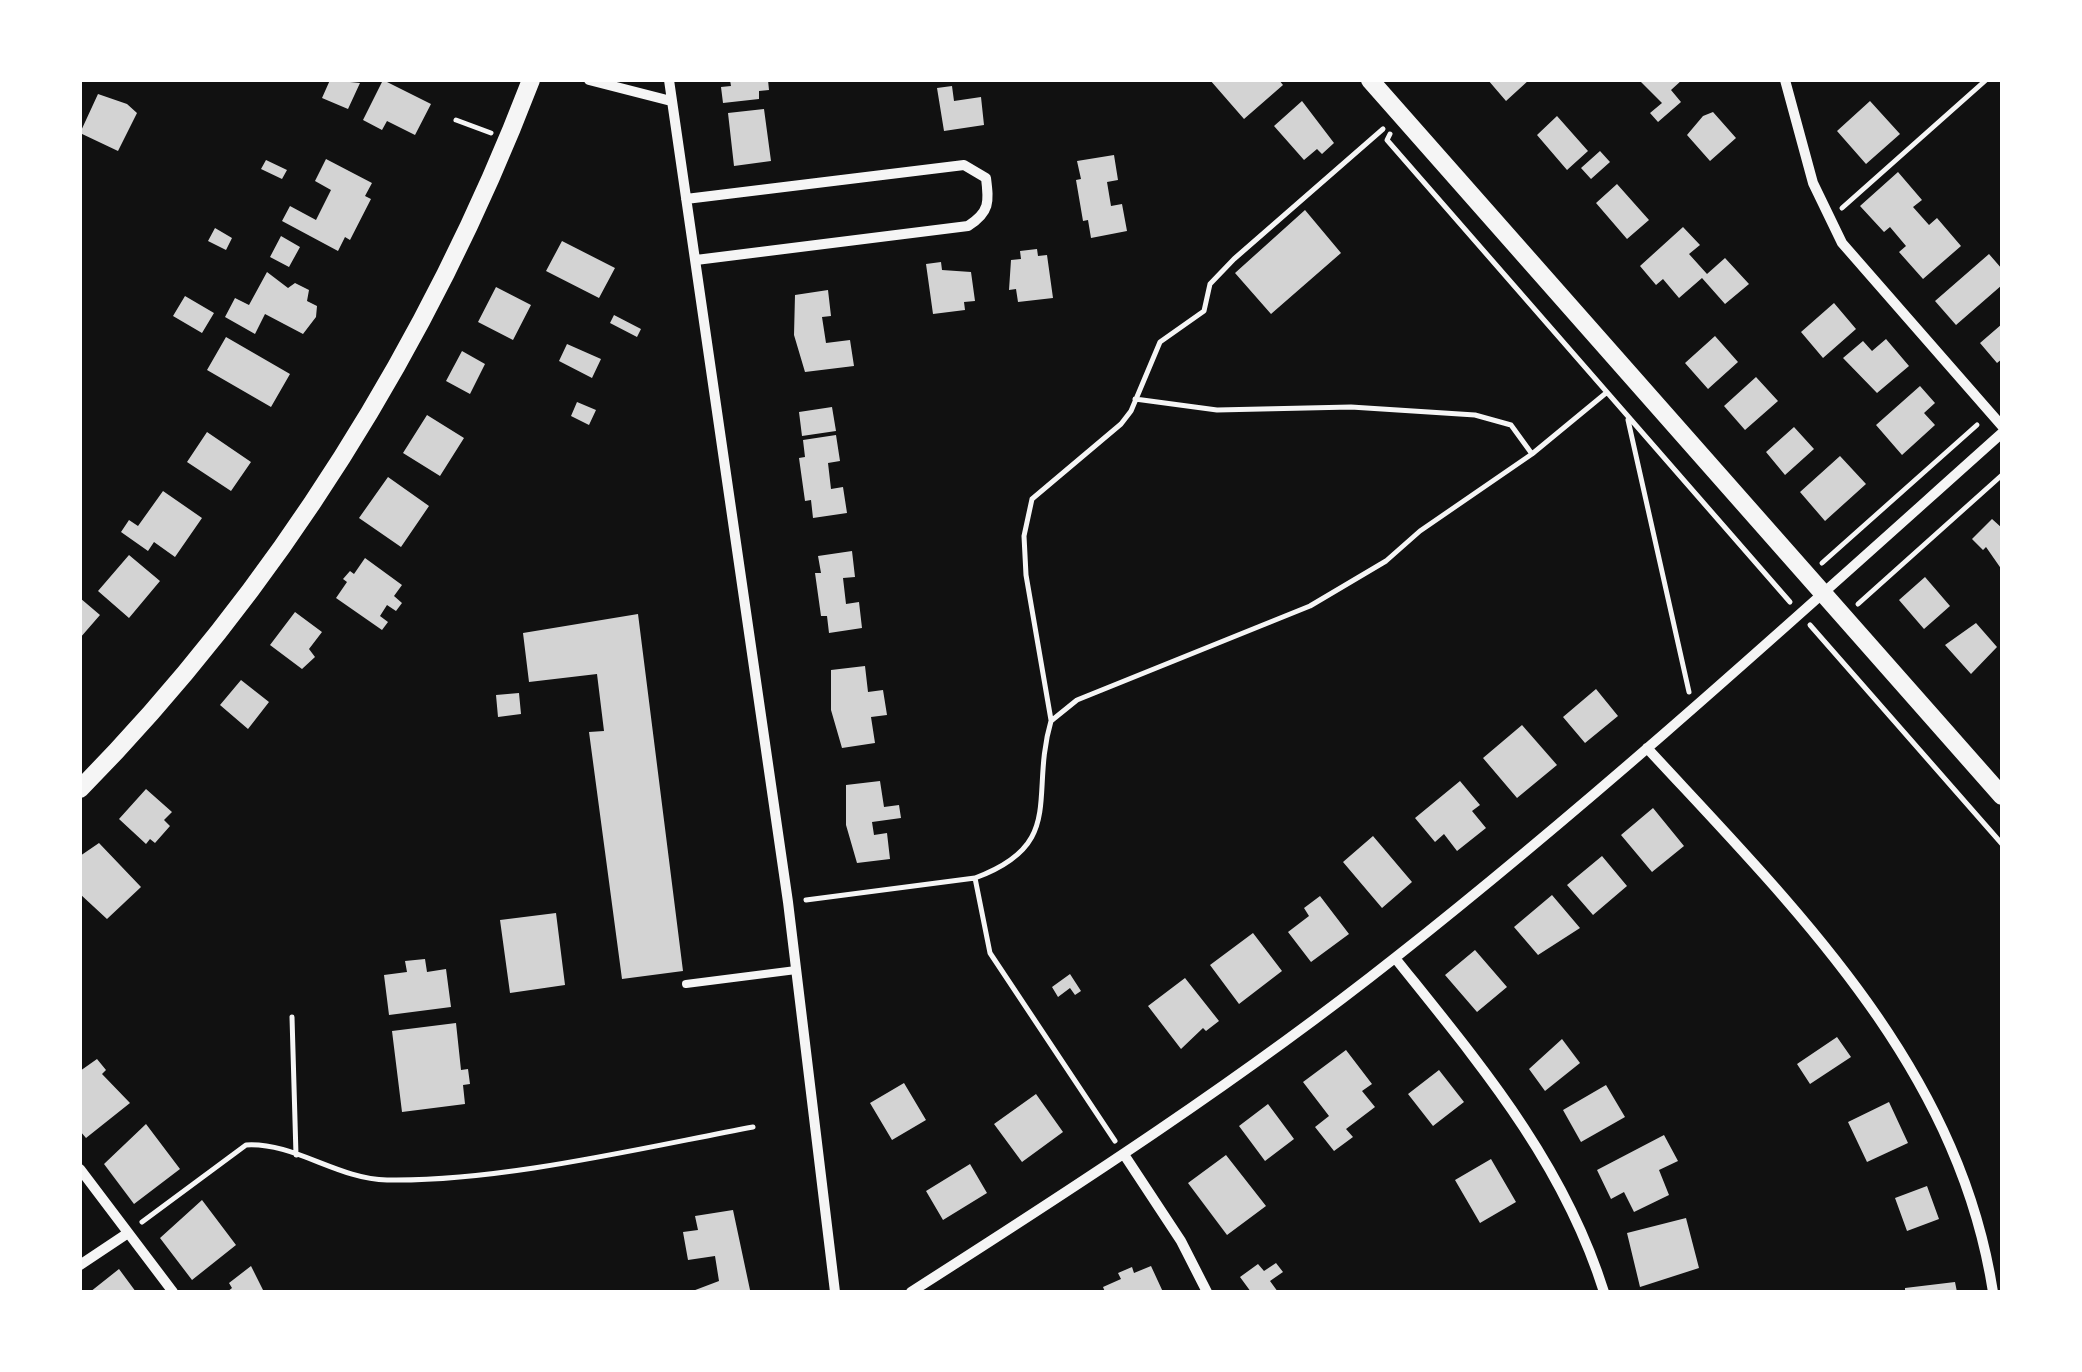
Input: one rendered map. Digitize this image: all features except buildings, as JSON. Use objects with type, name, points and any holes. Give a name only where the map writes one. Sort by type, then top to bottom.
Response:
[{"type":"street","points":[[80,789],[217,632],[352,440],[451,260],[531,80]]},
{"type":"street","points":[[589,80],[672,101]]},
{"type":"street","points":[[669,80],[788,902],[835,1292]]},
{"type":"street","points":[[1370,80],[2002,796]]},
{"type":"street","points":[[911,1292],[1125,1156],[1395,958],[1802,615],[2002,430],[1842,243],[1828,220],[1802,146],[1785,80]]},
{"type":"street","points":[[686,198],[964,165],[976,168],[986,178],[989,205],[968,226],[696,260]]},
{"type":"street","points":[[1647,748],[1802,916],[1892,1032],[1961,1175],[1993,1292]]},
{"type":"street","points":[[1395,958],[1516,1112],[1548,1162],[1604,1292]]},
{"type":"street","points":[[1125,1156],[1182,1241],[1207,1292]]},
{"type":"street","points":[[80,1169],[173,1292]]},
{"type":"street","points":[[80,1266],[128,1233]]},
{"type":"lane","points":[[686,984],[796,970]]},
{"type":"path","points":[[1828,220],[1986,80]]},
{"type":"path","points":[[1399,113],[1387,140],[2002,844]]},
{"type":"path","points":[[456,120],[491,134]]},
{"type":"path","points":[[788,902],[975,878],[1008,866],[1034,838],[1051,721],[1035,606],[1026,576],[1024,536],[1032,499],[1120,424],[1136,399],[1160,342],[1204,312],[1210,284],[1383,130]]},
{"type":"path","points":[[1051,721],[1078,700],[1310,606],[1386,561],[1420,530],[1532,454],[1606,392]]},
{"type":"path","points":[[1136,399],[1217,410],[1387,408],[1475,415],[1511,425],[1532,454]]},
{"type":"path","points":[[1822,563],[1990,413]]},
{"type":"path","points":[[1628,417],[1693,708]]},
{"type":"path","points":[[1858,604],[2002,475]]},
{"type":"path","points":[[975,878],[990,953],[1125,1156]]},
{"type":"path","points":[[292,1017],[296,1155]]},
{"type":"path","points":[[128,1233],[246,1144],[260,1144],[296,1155],[337,1173],[384,1180],[458,1178],[753,1127]]}]
